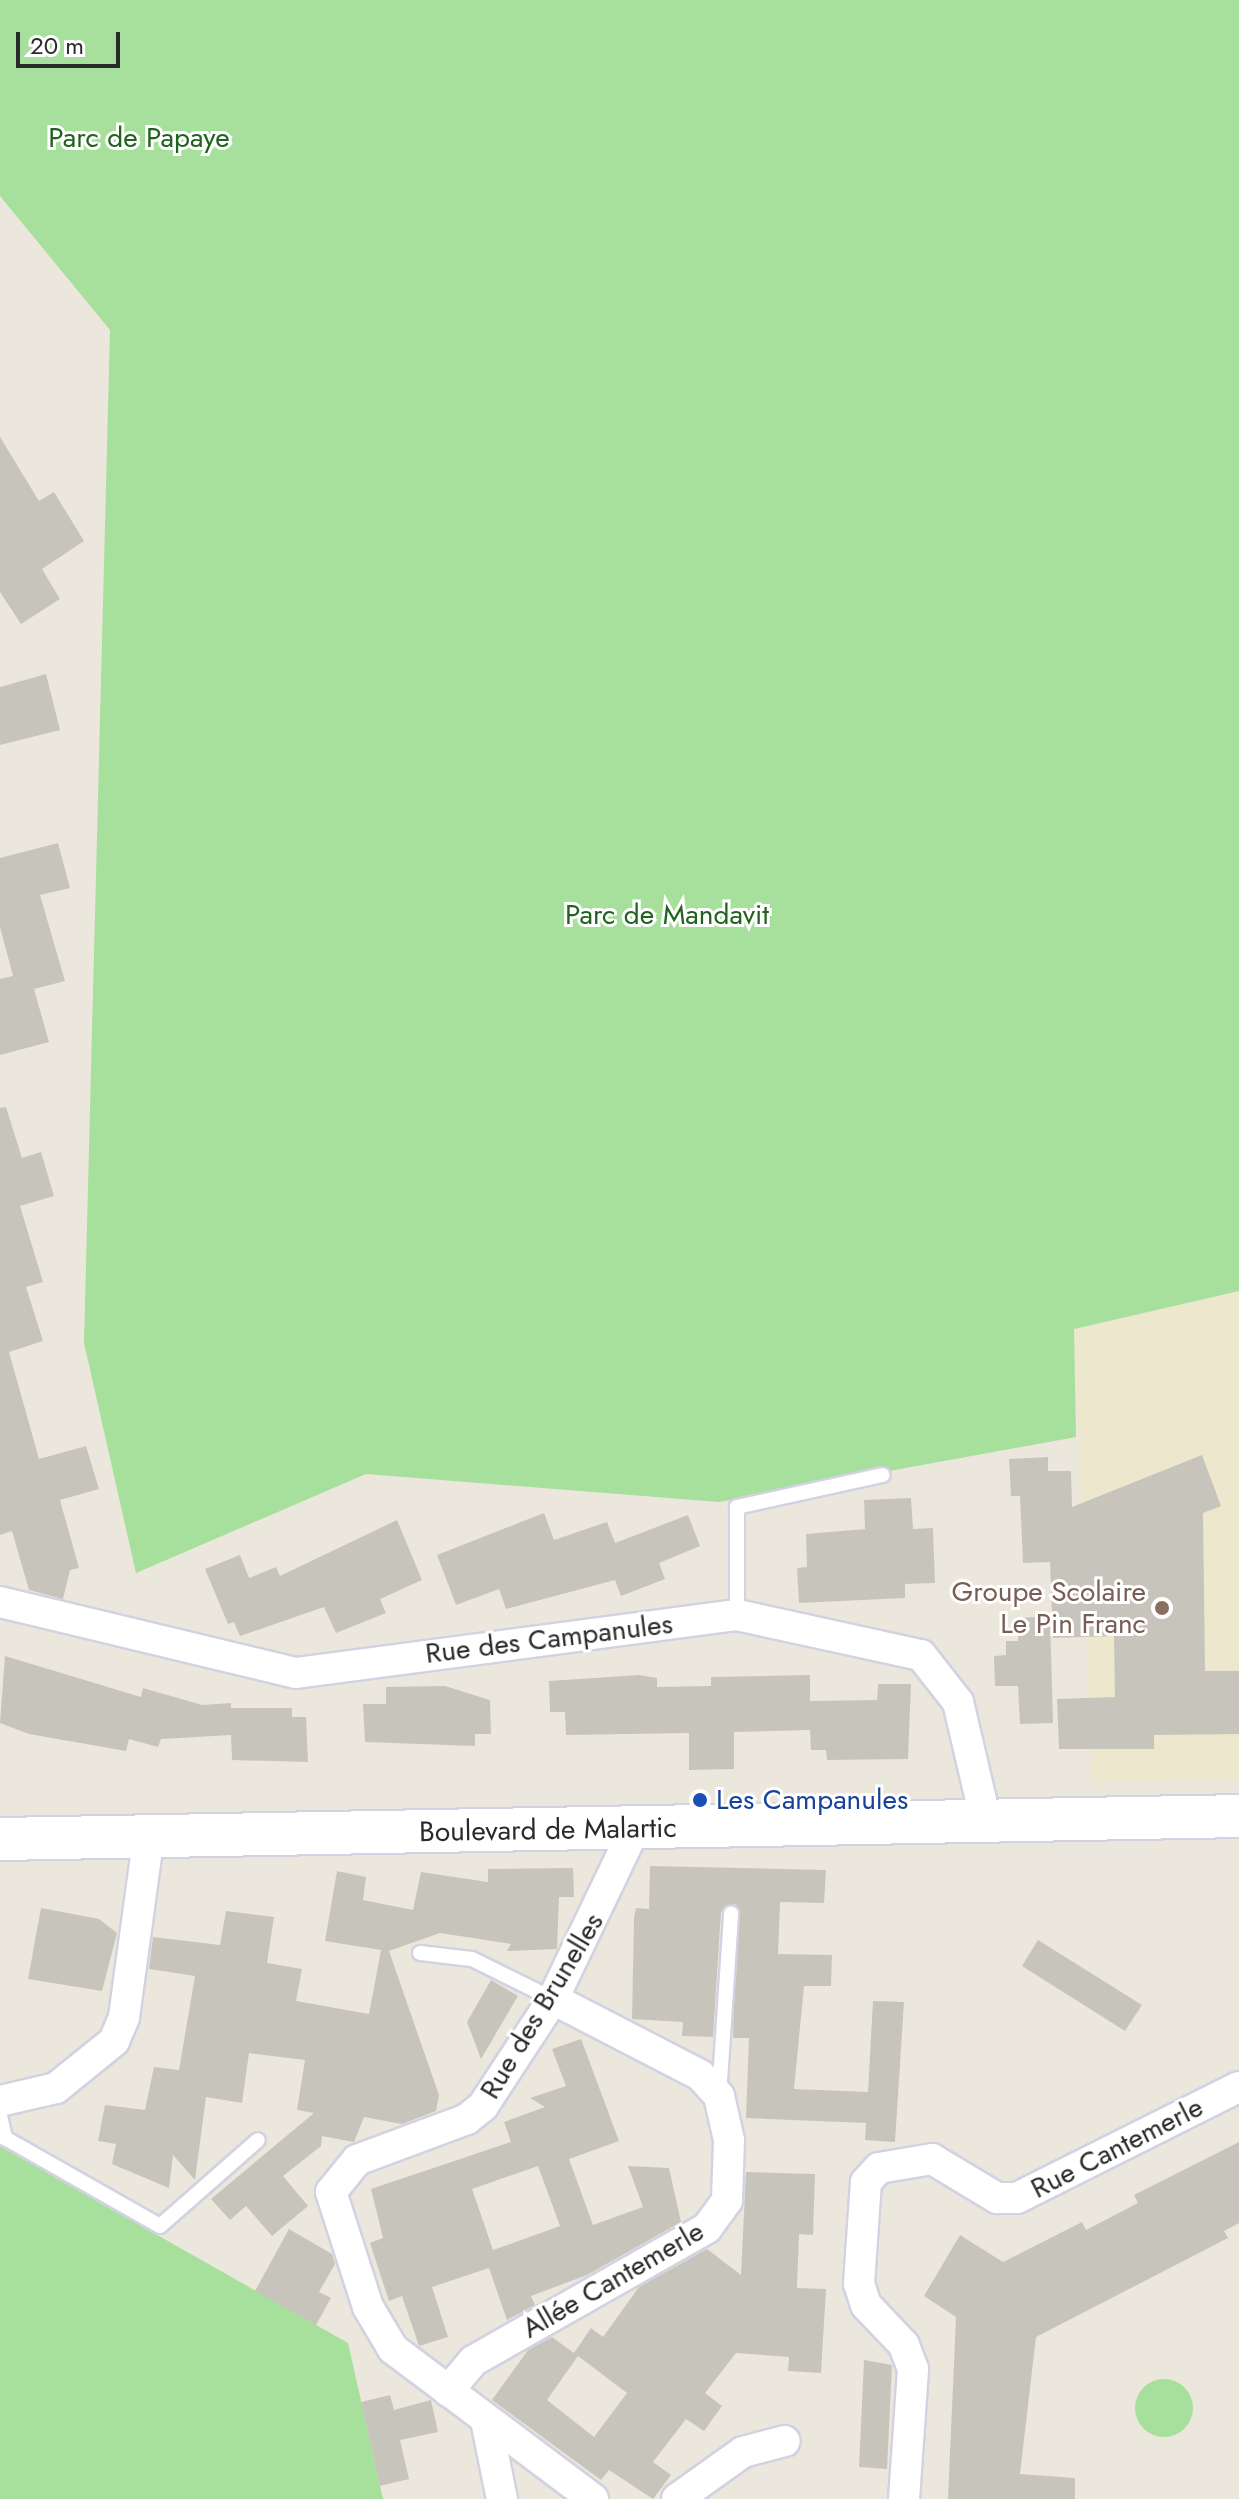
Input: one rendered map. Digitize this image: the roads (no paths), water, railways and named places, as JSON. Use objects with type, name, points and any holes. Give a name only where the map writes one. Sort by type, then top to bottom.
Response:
[{"type":"street","name":"Rue des Campanules","points":[[0,1602],[296,1673],[737,1615],[921,1655],[938,1669],[958,1702],[981,1800],[979,1821]]},
{"type":"street","name":"Boulevard de Malartic","points":[[0,1839],[634,1830],[1239,1816]]},
{"type":"street","name":"Rue des Brunelles","points":[[593,2499],[393,2349],[368,2307],[331,2192],[357,2160],[467,2119],[483,2106],[553,1999],[634,1830]]},
{"type":"street","points":[[0,2101],[56,2088],[114,2041],[124,2017],[149,1835]]},
{"type":"street","points":[[553,1999],[700,2075],[719,2096]]},
{"type":"street","name":"Rue Cantemerle","points":[[904,2499],[913,2369],[859,2284],[866,2182],[879,2168],[932,2159],[997,2198],[1017,2198],[1239,2087]]},
{"type":"street","name":"Allée Cantemerle","points":[[448,2391],[473,2361],[721,2214],[729,2140],[719,2096]]},
{"type":"street","points":[[486,2420],[502,2499]]},
{"type":"street","points":[[677,2499],[743,2452],[785,2441]]},
{"type":"lane","points":[[737,1615],[737,1507],[883,1475]]},
{"type":"lane","points":[[719,2096],[731,1913]]},
{"type":"lane","points":[[420,1953],[472,1959],[553,1999]]},
{"type":"lane","points":[[0,2116],[5,2138],[160,2226],[258,2140]]},
{"type":"place","name":"Groupe Scolaire Le Pin Franc","points":[[1162,1608]]},
{"type":"place","name":"Les Campanules","points":[[700,1800]]},
{"type":"park label","name":"Parc de Papaye","points":[[139,138]]},
{"type":"park label","name":"Parc de Mandavit","points":[[667,915]]}]
